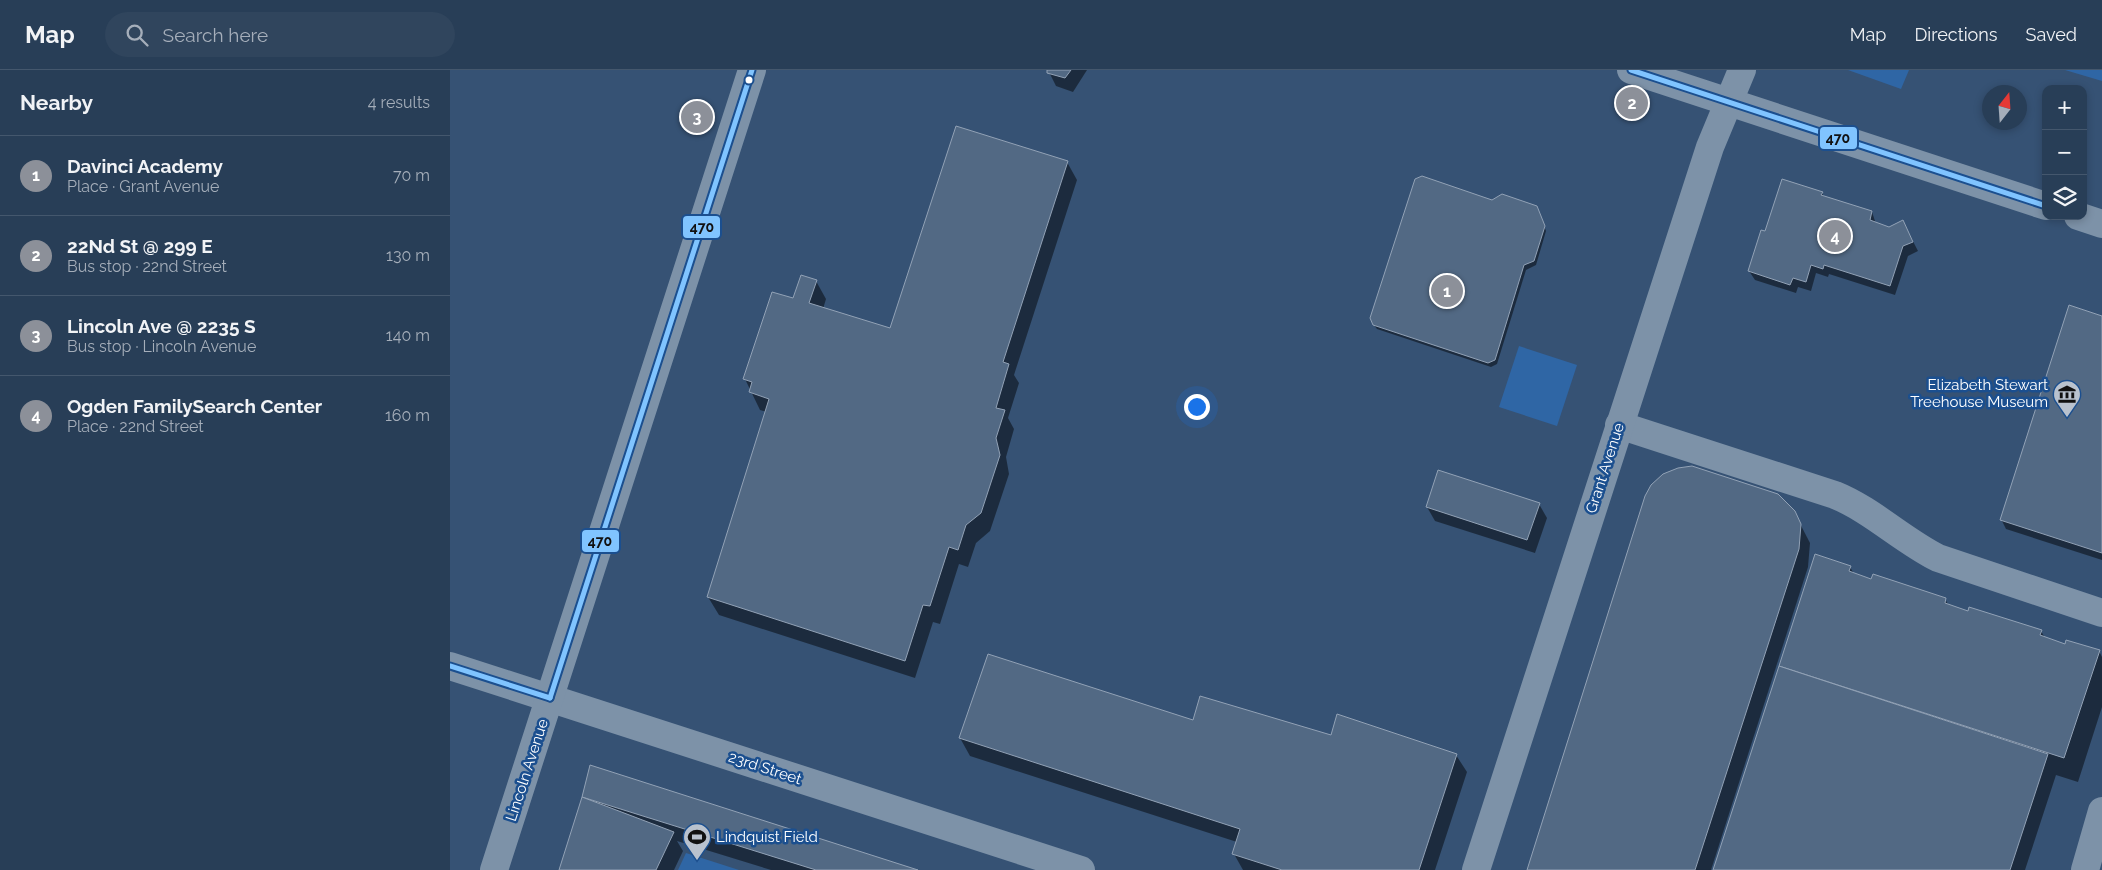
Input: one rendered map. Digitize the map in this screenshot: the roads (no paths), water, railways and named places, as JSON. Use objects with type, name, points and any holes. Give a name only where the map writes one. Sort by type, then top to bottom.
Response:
[{"type":"street","name":"Lincoln Avenue","points":[[494,870],[752,70]]},
{"type":"street","points":[[1631,70],[2042,205]]},
{"type":"street","name":"Grant Avenue","points":[[1476,870],[1618,425],[1710,147],[1742,70]]},
{"type":"street","points":[[2087,219],[2102,224]]},
{"type":"street","points":[[1618,425],[1835,495],[1852,502],[1920,549],[1938,558],[2102,613]]},
{"type":"street","name":"23rd Street","points":[[450,666],[1081,870]]},
{"type":"street","points":[[2084,870],[2102,810]]},
{"type":"place","name":"22Nd St @ 299 E","points":[[1632,103]]},
{"type":"place","name":"Lincoln Ave @ 2235 S","points":[[697,117]]},
{"type":"place","name":"Ogden FamilySearch Center","points":[[1835,236]]},
{"type":"place","name":"Davinci Academy","points":[[1447,291]]},
{"type":"place","name":"Elizabeth Stewart Treehouse Museum","points":[[2067,418]]},
{"type":"place","name":"Lindquist Field","points":[[697,861]]}]
